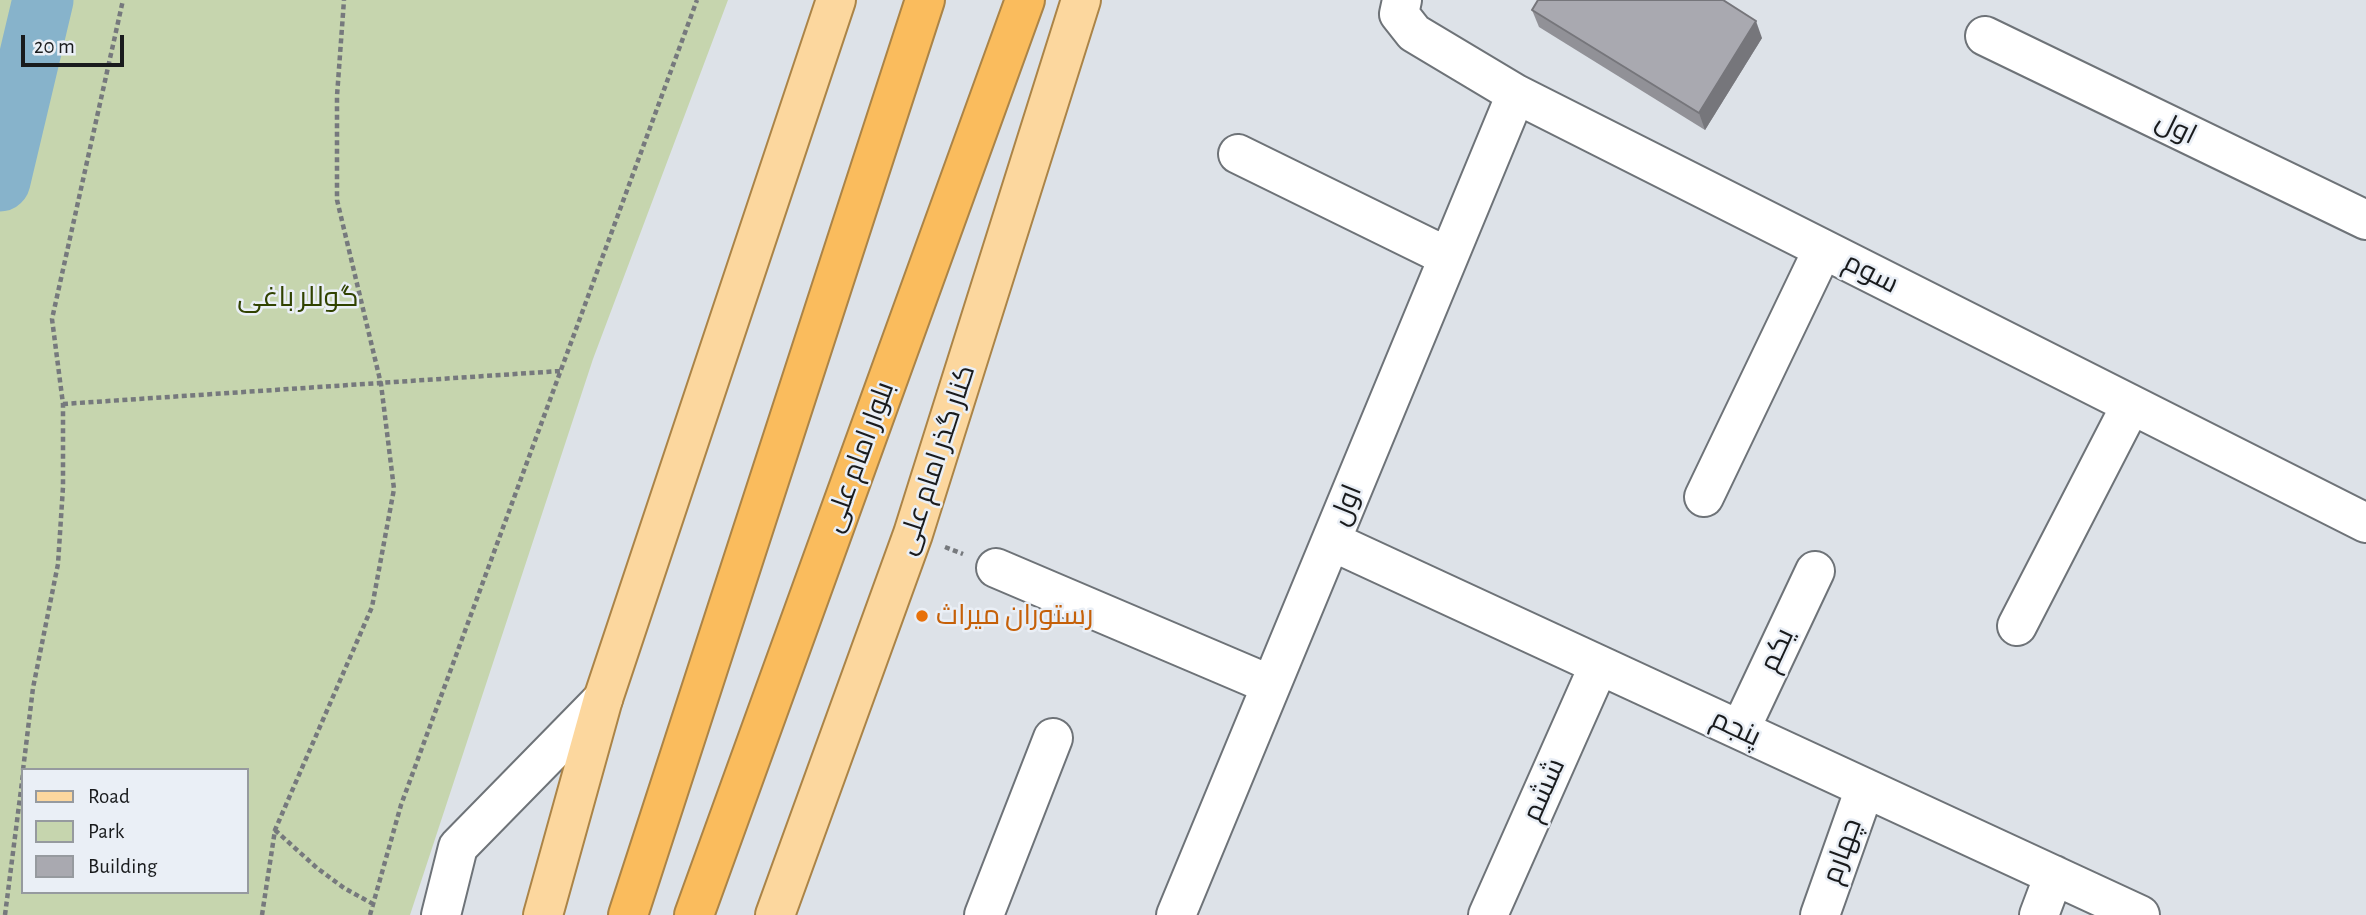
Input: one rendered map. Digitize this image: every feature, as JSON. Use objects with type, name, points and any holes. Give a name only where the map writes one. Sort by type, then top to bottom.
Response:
[{"type":"highway","points":[[628,915],[925,0]]},
{"type":"highway","name":"بلوار امام علی","points":[[694,915],[1025,0]]},
{"type":"main road","points":[[544,915],[603,699],[836,0]]},
{"type":"main road","name":"کنار گذر امام علی","points":[[775,915],[913,534],[1081,0]]},
{"type":"street","name":"سوم","points":[[1402,0],[1399,14],[1414,33],[1516,94],[2366,523]]},
{"type":"street","name":"اول","points":[[1986,36],[2366,220]]},
{"type":"street","name":"اول","points":[[1176,915],[1516,94]]},
{"type":"street","points":[[1238,154],[1448,257]]},
{"type":"street","points":[[1704,497],[1823,249]]},
{"type":"street","points":[[2017,626],[2131,405]]},
{"type":"street","name":"پنجم","points":[[1331,541],[2140,915]]},
{"type":"street","points":[[996,568],[1271,685]]},
{"type":"street","name":"یکم","points":[[1740,730],[1815,571]]},
{"type":"street","name":"ششم","points":[[1489,915],[1599,664]]},
{"type":"street","points":[[442,915],[458,847],[603,699]]},
{"type":"street","points":[[984,915],[1053,738]]},
{"type":"street","name":"چهارم","points":[[1820,915],[1865,788]]},
{"type":"street","points":[[2039,915],[2054,875]]},
{"type":"path","points":[[23,768],[33,688],[58,564],[63,487],[63,404],[52,319],[123,0]]},
{"type":"path","points":[[261,915],[275,830],[372,607],[394,489],[381,384],[337,200],[337,96],[344,0]]},
{"type":"path","points":[[369,915],[401,805],[697,0]]},
{"type":"path","points":[[63,404],[560,371]]},
{"type":"path","points":[[913,534],[996,568]]},
{"type":"path","points":[[5,915],[21,788]]},
{"type":"path","points":[[275,830],[317,868],[344,888],[373,904]]},
{"type":"green space","name":"گوللر باغی","points":[[0,0],[728,0],[593,359],[410,915],[0,915]]},
{"type":"building","points":[[1538,0],[1723,0],[1756,21],[1699,113],[1532,10]]},
{"type":"waterway","points":[[0,181],[43,0]]},
{"type":"place","name":"رستوران میراث","points":[[922,616]]}]
